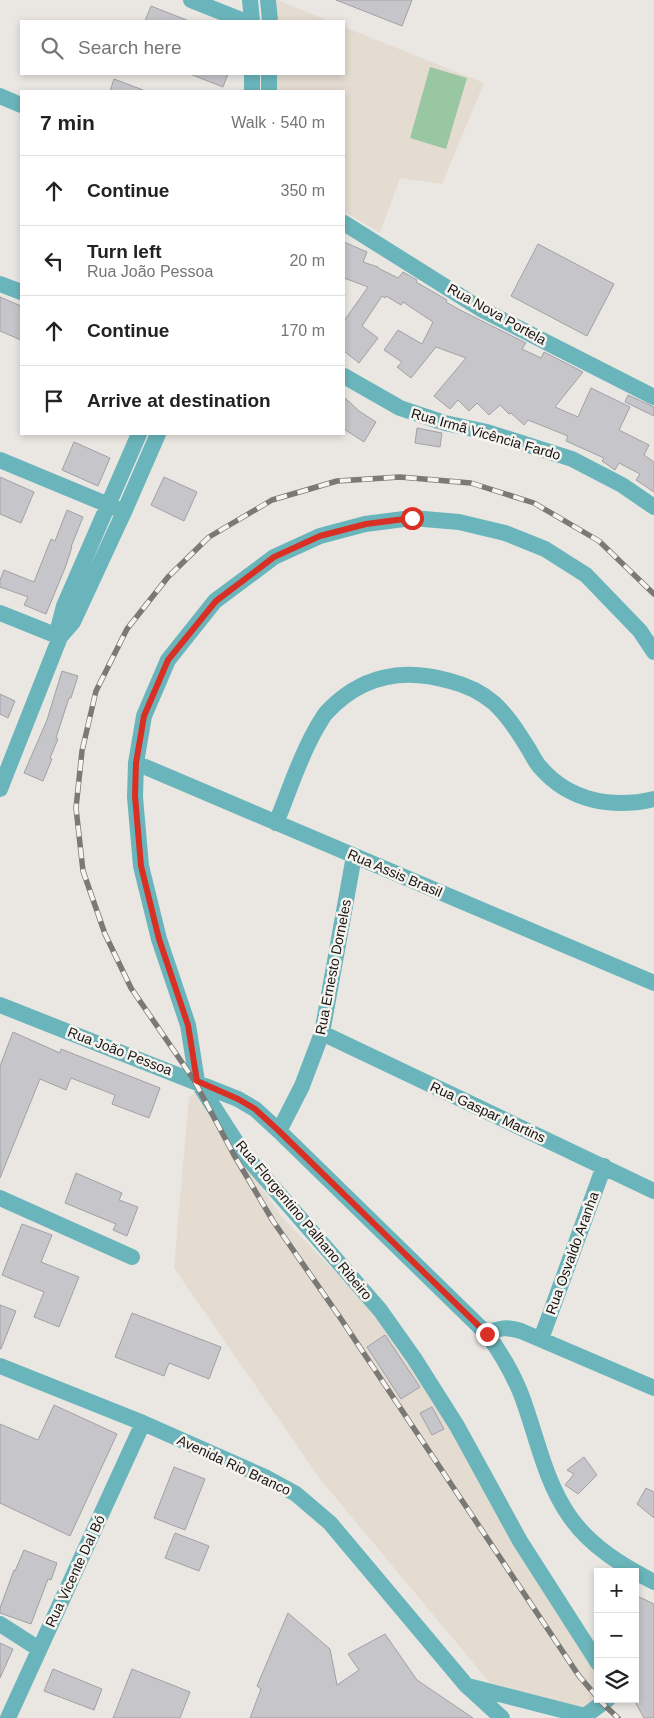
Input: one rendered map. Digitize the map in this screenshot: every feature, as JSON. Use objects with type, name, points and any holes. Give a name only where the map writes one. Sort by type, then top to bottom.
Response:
[{"type":"street","points":[[190,0],[241,20]]},
{"type":"street","points":[[250,0],[252,20]]},
{"type":"street","points":[[268,0],[270,20]]},
{"type":"street","points":[[252,75],[252,90]]},
{"type":"street","points":[[269,90],[270,75]]},
{"type":"street","points":[[0,96],[20,105]]},
{"type":"street","name":"Rua Nova Portela","points":[[345,224],[482,309],[654,397]]},
{"type":"street","points":[[0,284],[20,292]]},
{"type":"street","name":"Rua Irmã Vicência Fardo","points":[[345,377],[400,408],[572,459],[622,485],[654,506]]},
{"type":"street","points":[[0,789],[60,637],[108,505],[139,435]]},
{"type":"street","points":[[66,620],[124,512],[158,435]]},
{"type":"street","points":[[0,460],[124,512]]},
{"type":"street","name":"Rua Florgentino Palhano Ribeiro","points":[[595,1658],[520,1540],[457,1426],[414,1358],[380,1310],[244,1154],[197,1081],[188,1025],[159,939],[141,866],[135,796],[136,763],[144,716],[168,660],[216,601],[274,557],[320,536],[366,524],[412,518],[459,522],[505,533],[545,549],[586,575],[640,631],[654,652]]},
{"type":"street","points":[[0,613],[60,637]]},
{"type":"street","points":[[276,823],[308,743],[325,714],[352,691],[380,678],[408,674],[432,676],[466,685],[493,702],[510,720],[540,767],[560,785],[581,797],[606,803],[630,803],[654,799]]},
{"type":"street","name":"Rua Assis Brasil","points":[[136,763],[654,983]]},
{"type":"street","name":"Rua Ernesto Dorneles","points":[[279,1131],[302,1086],[322,1033],[354,856]]},
{"type":"street","name":"Rua João Pessoa","points":[[0,1005],[197,1081],[238,1099],[255,1109],[487,1334],[500,1352],[512,1375],[551,1484],[570,1518],[611,1558],[654,1582]]},
{"type":"street","name":"Rua Gaspar Martins","points":[[322,1033],[654,1191]]},
{"type":"street","name":"Rua Osvaldo Aranha","points":[[541,1339],[604,1166]]},
{"type":"street","points":[[0,1198],[132,1257]]},
{"type":"street","points":[[487,1334],[499,1328],[521,1331],[654,1388]]},
{"type":"street","name":"Avenida Rio Branco","points":[[0,1366],[143,1423],[265,1477],[296,1494],[316,1509],[330,1523],[466,1685],[502,1718]]},
{"type":"street","name":"Rua Vicente Dal Bó","points":[[8,1718],[143,1423]]},
{"type":"street","points":[[0,1624],[39,1649]]},
{"type":"street","points":[[466,1685],[586,1717],[603,1703]]},
{"type":"shaded area","points":[[277,0],[327,20],[276,20]]},
{"type":"shaded area","points":[[345,27],[484,83],[442,184],[400,178],[380,233],[345,212],[345,90],[274,90],[274,75],[345,75]]},
{"type":"shaded area","points":[[202,1091],[242,1158],[281,1216],[379,1317],[450,1425],[594,1670],[594,1702],[583,1711],[490,1683],[320,1479],[174,1268],[189,1097]]},
{"type":"green space","points":[[430,67],[467,78],[446,149],[410,138]]},
{"type":"building","points":[[336,0],[412,0],[402,26]]},
{"type":"building","points":[[151,6],[186,20],[145,20]]},
{"type":"building","points":[[193,75],[228,75],[223,87]]},
{"type":"building","points":[[114,79],[143,90],[110,90]]},
{"type":"building","points":[[345,242],[367,252],[363,262],[378,267],[398,278],[403,272],[447,300],[446,302],[526,343],[522,349],[541,358],[544,352],[583,372],[555,407],[578,417],[591,388],[630,407],[619,430],[649,445],[644,455],[654,462],[654,492],[636,480],[640,474],[619,463],[615,470],[602,461],[604,458],[566,441],[568,436],[528,420],[524,425],[500,405],[489,415],[477,403],[469,411],[458,400],[450,409],[434,396],[466,358],[436,347],[411,378],[397,367],[402,362],[384,350],[398,330],[422,344],[433,322],[403,302],[401,305],[386,296],[385,298],[382,296],[362,326],[378,338],[359,363],[345,352],[345,320],[368,287],[345,278]]},
{"type":"building","points":[[538,244],[614,284],[587,336],[511,296]]},
{"type":"building","points":[[0,297],[20,306],[20,340],[0,331]]},
{"type":"building","points":[[628,395],[654,407],[654,416],[625,402]]},
{"type":"building","points":[[345,398],[359,411],[376,422],[364,442],[345,430]]},
{"type":"building","points":[[417,428],[442,433],[440,447],[415,443]]},
{"type":"building","points":[[74,442],[110,458],[98,486],[62,470]]},
{"type":"building","points":[[0,477],[34,492],[21,523],[0,514]]},
{"type":"building","points":[[164,477],[197,492],[184,521],[151,505]]},
{"type":"building","points":[[67,510],[83,517],[46,614],[24,605],[28,597],[0,587],[0,580],[4,570],[34,582],[51,539],[55,541]]},
{"type":"building","points":[[62,671],[78,676],[56,738],[58,739],[50,758],[52,759],[43,781],[24,773],[47,720]]},
{"type":"building","points":[[0,694],[15,701],[8,718],[0,714]]},
{"type":"building","points":[[13,1032],[60,1053],[61,1049],[160,1088],[149,1118],[112,1104],[115,1095],[71,1078],[66,1090],[40,1079],[0,1178],[0,1066]]},
{"type":"building","points":[[76,1173],[122,1193],[119,1200],[138,1207],[127,1236],[113,1230],[116,1224],[65,1203]]},
{"type":"building","points":[[22,1224],[52,1235],[41,1262],[79,1277],[59,1327],[34,1317],[44,1292],[2,1275]]},
{"type":"building","points":[[0,1305],[16,1311],[1,1349],[0,1349]]},
{"type":"building","points":[[132,1313],[221,1347],[209,1379],[169,1363],[164,1376],[115,1357]]},
{"type":"building","points":[[385,1335],[420,1387],[401,1399],[367,1347]]},
{"type":"building","points":[[54,1405],[117,1434],[70,1536],[0,1503],[0,1424],[38,1440]]},
{"type":"building","points":[[432,1407],[444,1429],[432,1435],[420,1413]]},
{"type":"building","points":[[584,1457],[597,1475],[578,1494],[565,1485],[574,1474],[567,1470]]},
{"type":"building","points":[[174,1467],[205,1479],[185,1530],[154,1518]]},
{"type":"building","points":[[646,1488],[654,1492],[654,1518],[637,1504]]},
{"type":"building","points":[[175,1533],[209,1546],[199,1571],[165,1558]]},
{"type":"building","points":[[24,1550],[57,1563],[51,1580],[48,1579],[31,1624],[0,1613],[0,1608],[14,1570]]},
{"type":"building","points":[[639,1597],[654,1604],[654,1718],[644,1718],[636,1703],[639,1703]]},
{"type":"building","points":[[288,1613],[330,1649],[337,1685],[359,1670],[348,1654],[385,1634],[417,1680],[473,1718],[250,1718],[261,1689],[257,1686]]},
{"type":"building","points":[[0,1643],[13,1649],[0,1678]]},
{"type":"building","points":[[53,1669],[102,1689],[94,1710],[44,1691]]},
{"type":"building","points":[[132,1669],[190,1692],[180,1718],[113,1718]]},
{"type":"railway","points":[[594,1693],[579,1676],[339,1316],[273,1221],[234,1155],[194,1080],[131,988],[105,934],[83,871],[76,808],[82,751],[96,691],[127,629],[168,577],[209,537],[272,500],[337,481],[400,477],[471,483],[534,503],[599,541],[654,594]]},
{"type":"railway","points":[[602,1703],[618,1718]]},
{"type":"route","points":[[412,518],[366,524],[320,536],[274,557],[216,601],[168,660],[144,716],[136,763],[135,796],[141,866],[159,939],[188,1025],[197,1081],[238,1099],[255,1109],[487,1334]]}]
